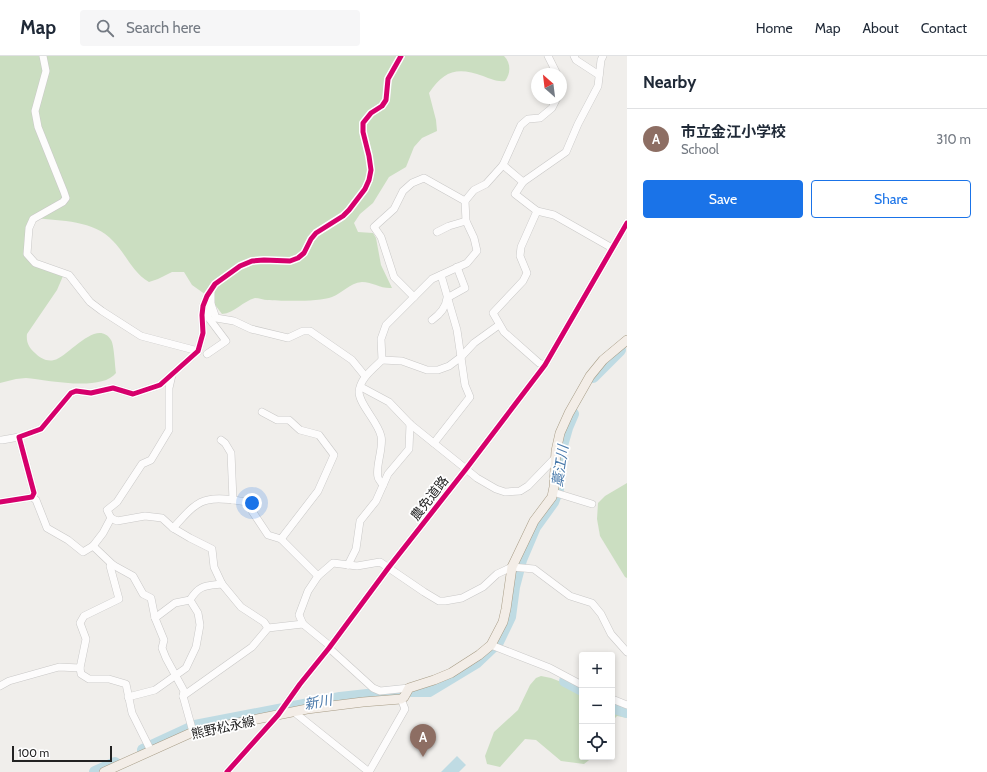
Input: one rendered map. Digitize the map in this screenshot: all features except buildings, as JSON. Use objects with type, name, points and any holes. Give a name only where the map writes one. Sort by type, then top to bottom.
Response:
[{"type":"main road","name":"熊野松永線","points":[[104,772],[151,751],[191,728],[363,702],[406,693],[451,673],[479,655],[491,645],[503,622],[516,567],[534,521],[556,493],[555,458],[560,433],[568,413],[590,376],[603,360],[627,340]]},
{"type":"street","points":[[43,56],[46,71],[35,111],[38,127],[66,198],[63,202],[33,219],[29,228],[28,254],[35,263],[69,275],[90,302],[141,336],[198,351]]},
{"type":"street","points":[[0,440],[19,437],[41,429],[71,393],[76,391],[91,393],[112,388],[133,394],[160,385],[198,351],[203,333],[203,306],[207,296],[215,284],[240,266],[252,261],[290,261],[298,258],[304,253],[311,239],[316,233],[343,216],[365,189],[369,180],[371,170],[370,156],[362,123],[371,113],[382,106],[386,100],[388,79],[401,56]]},
{"type":"street","points":[[548,56],[554,68]]},
{"type":"street","points":[[574,56],[576,60],[599,75]]},
{"type":"street","points":[[603,56],[601,60],[598,86],[578,124],[566,152],[523,182],[515,194],[537,211],[554,214],[612,248]]},
{"type":"street","points":[[382,360],[381,339],[386,325],[432,279],[467,263],[476,251],[474,238],[466,221],[465,202],[474,190],[486,184],[503,165],[521,125],[528,119],[540,118],[552,108],[554,104]]},
{"type":"street","points":[[503,165],[523,182]]},
{"type":"street","points":[[414,297],[394,276],[381,237],[374,227],[394,209],[403,191],[412,183],[424,178],[465,202]]},
{"type":"street","points":[[537,211],[521,247],[520,256],[527,273],[523,281],[493,314],[504,332],[539,363],[545,365]]},
{"type":"street","points":[[437,232],[449,226],[466,221]]},
{"type":"street","name":"農免道路","points":[[227,772],[280,714],[300,684],[545,365],[627,223]]},
{"type":"street","points":[[447,298],[465,288],[457,267]]},
{"type":"street","points":[[434,443],[470,397],[465,385],[457,330],[440,275]]},
{"type":"street","points":[[208,354],[226,341],[208,317],[212,290]]},
{"type":"street","points":[[432,320],[438,316],[447,302],[447,298]]},
{"type":"street","points":[[211,304],[216,318],[234,321],[251,330],[288,338],[303,331],[310,331],[352,360],[365,376]]},
{"type":"street","points":[[383,485],[378,476],[382,438],[374,420],[364,406],[359,393],[365,376],[382,360],[402,361],[426,370],[438,370],[449,366],[461,357],[474,343],[499,325]]},
{"type":"street","points":[[172,374],[169,388],[169,430],[151,460],[142,464],[117,502],[107,510],[111,518],[117,521],[145,516],[162,518],[173,528],[212,549],[214,567],[222,584],[241,607],[264,622],[268,628]]},
{"type":"street","points":[[361,387],[389,402],[410,424],[477,478],[496,489],[505,492],[520,491],[528,486],[555,458]]},
{"type":"street","points":[[262,412],[277,420],[289,420],[300,430],[319,435],[334,455],[318,491],[280,539]]},
{"type":"street","points":[[348,565],[356,549],[360,521],[376,501],[388,474],[409,449],[410,424]]},
{"type":"street","points":[[19,437],[34,493],[32,497]]},
{"type":"street","points":[[221,440],[225,443],[231,453],[233,500]]},
{"type":"street","points":[[556,493],[592,504]]},
{"type":"street","points":[[32,497],[36,500],[47,528],[68,540],[83,552],[93,546],[103,534],[111,518]]},
{"type":"street","points":[[0,502],[32,497]]},
{"type":"street","points":[[173,528],[196,506],[207,500],[233,500],[246,502],[268,535],[280,539],[318,576]]},
{"type":"street","points":[[93,546],[113,565],[133,576],[143,594],[151,598],[155,618],[164,640],[162,648],[184,691],[183,696],[191,728]]},
{"type":"street","points":[[294,712],[369,772],[405,709],[406,693],[380,691],[373,688],[303,624],[299,615],[308,591],[318,576],[333,563],[357,566],[380,562],[439,601],[462,598],[483,587],[497,574],[516,567],[534,569],[570,596],[592,603],[601,614],[611,634],[627,652]]},
{"type":"street","points":[[113,565],[110,566],[119,599],[84,616],[80,622],[86,639],[80,668],[81,674],[89,679],[109,679],[126,684],[132,713],[151,751]]},
{"type":"street","points":[[155,618],[175,603],[190,600],[196,591],[204,586],[222,584]]},
{"type":"street","points":[[128,697],[155,690],[186,668],[196,647],[200,625],[198,613],[190,600]]},
{"type":"street","points":[[183,696],[252,647],[268,628],[303,624]]},
{"type":"street","points":[[491,645],[550,668],[579,682]]},
{"type":"street","points":[[0,683],[59,667],[80,668]]},
{"type":"street","points":[[615,700],[627,705]]},
{"type":"green space","points":[[0,56],[504,56],[508,62],[509,68],[505,81],[497,81],[474,73],[459,71],[452,72],[440,79],[429,93],[436,120],[437,131],[422,138],[414,147],[406,167],[389,177],[373,203],[360,214],[354,223],[358,232],[373,233],[376,238],[381,265],[392,288],[362,282],[353,284],[336,295],[326,299],[291,301],[255,298],[231,312],[222,314],[209,297],[192,285],[184,272],[172,272],[149,282],[138,273],[118,246],[105,234],[87,225],[35,218],[25,252],[32,260],[63,276],[57,290],[27,334],[28,345],[33,351],[44,359],[54,360],[91,335],[98,333],[105,334],[112,342],[116,373],[109,379],[99,382],[73,383],[26,378],[0,383]]},
{"type":"green space","points":[[627,483],[627,578],[600,536],[597,519],[598,503],[605,496]]},
{"type":"green space","points":[[541,676],[551,678],[579,689],[579,760],[589,760],[584,764],[561,761],[536,740],[525,739],[500,767],[487,764],[485,756],[494,732],[518,710],[530,685],[536,678]]},
{"type":"green space","points":[[615,703],[627,709],[627,718],[617,716],[615,718]]},
{"type":"water","points":[[457,756],[466,765],[459,772],[441,772]]},
{"type":"waterway","name":"藁江川","points":[[593,377],[620,350]]},
{"type":"waterway","name":"新川","points":[[143,750],[195,726],[340,698],[403,691],[429,691],[477,662],[498,642],[510,617],[514,587],[521,560],[535,527],[553,502],[558,489],[559,456],[567,428],[573,414]]},
{"type":"waterway","name":"新川","points":[[565,681],[579,688]]},
{"type":"waterway","name":"新川","points":[[615,708],[627,712]]},
{"type":"waterway","name":"新川","points":[[95,772],[115,763]]},
{"type":"cycle path","points":[[0,502],[32,497],[34,493],[19,437],[41,429],[71,393],[76,391],[91,393],[113,388],[133,394],[160,385],[198,351],[203,333],[203,306],[207,296],[215,284],[240,266],[252,261],[290,261],[298,258],[304,253],[311,239],[316,233],[343,216],[349,210],[365,189],[371,170],[363,132],[363,123],[371,113],[382,106],[386,100],[388,79],[401,56]]},
{"type":"cycle path","points":[[227,772],[278,715],[389,567],[545,365],[627,223]]},
{"type":"place","name":"市立金江小学校","points":[[423,757]]}]
